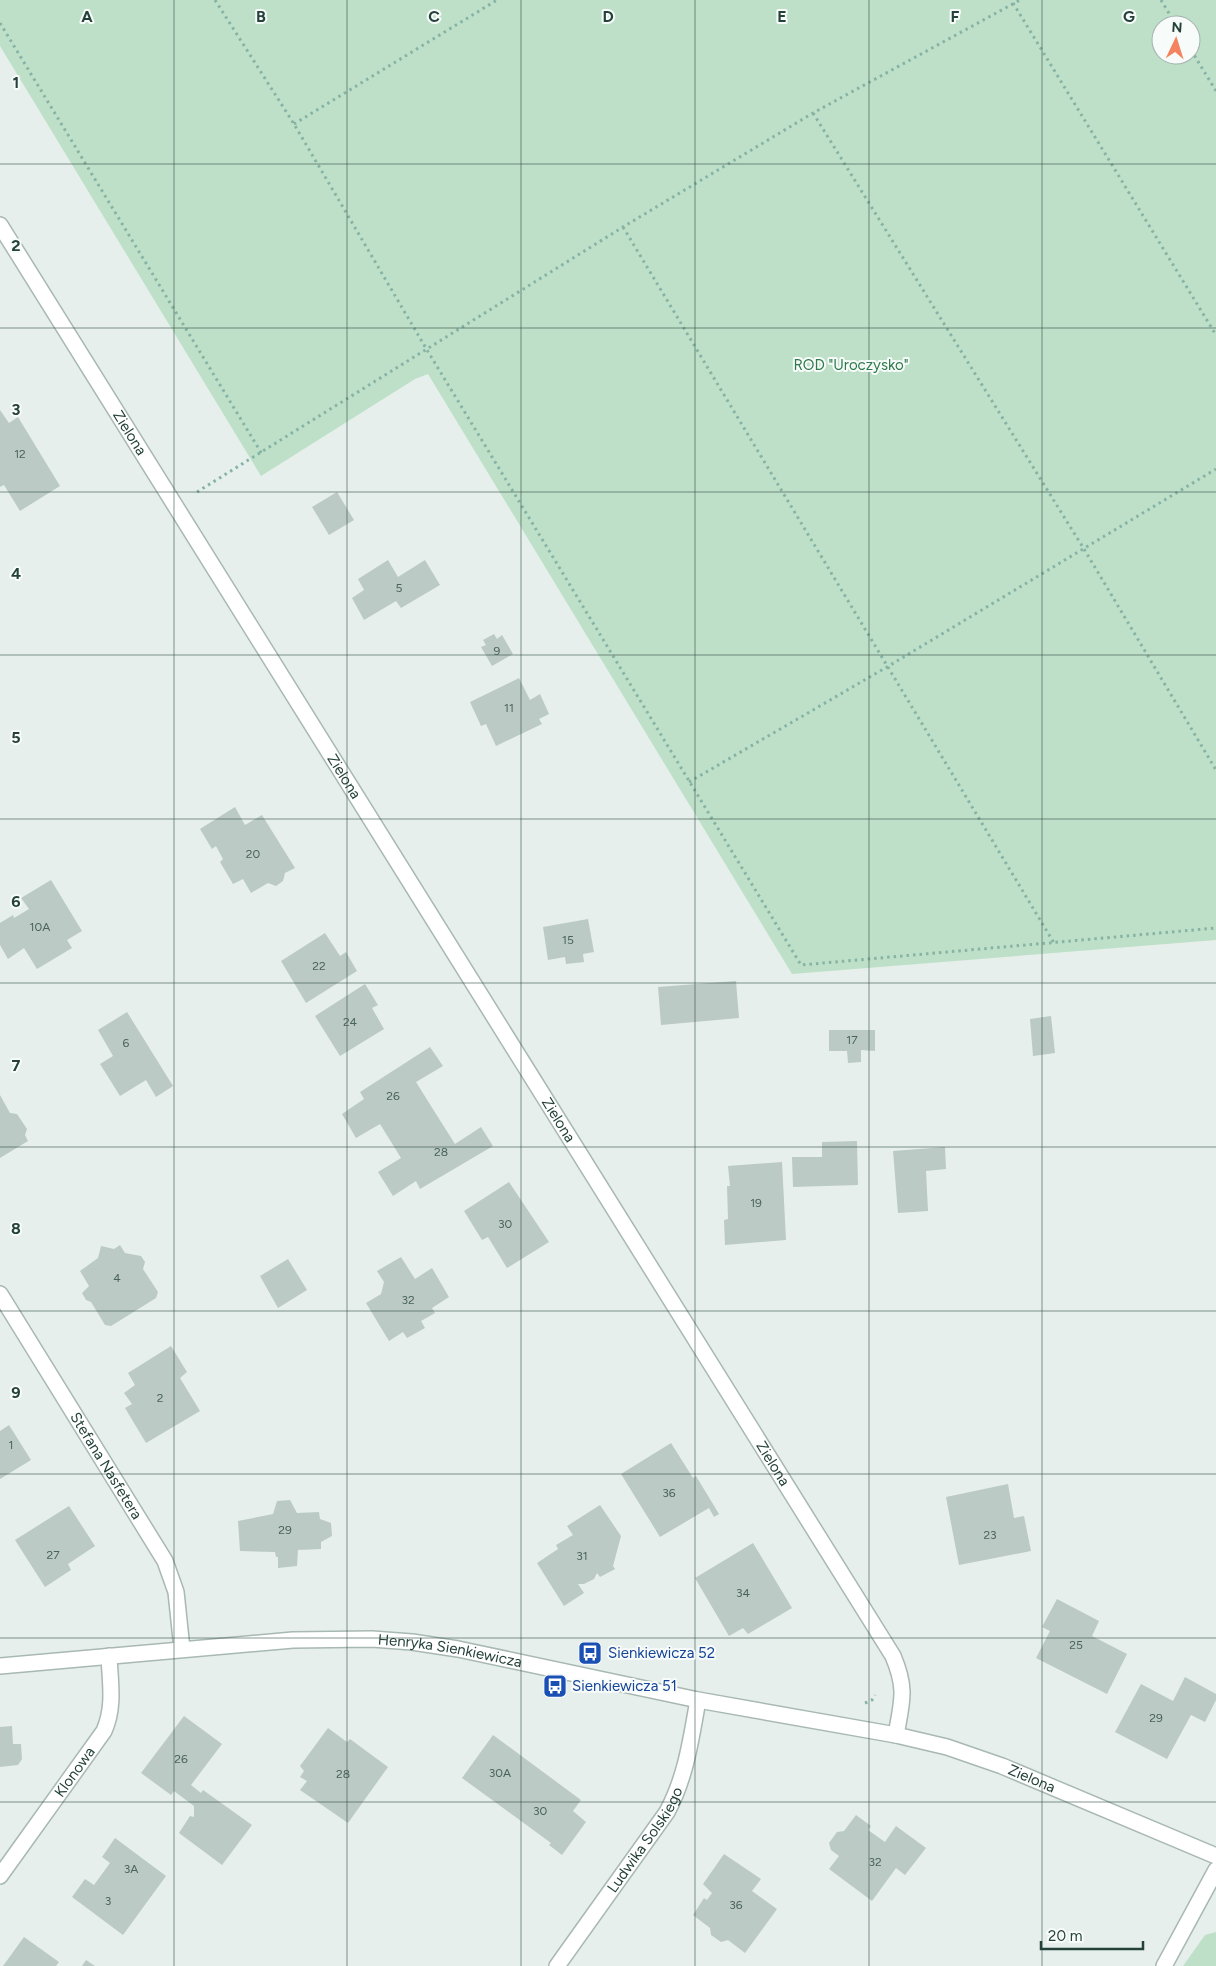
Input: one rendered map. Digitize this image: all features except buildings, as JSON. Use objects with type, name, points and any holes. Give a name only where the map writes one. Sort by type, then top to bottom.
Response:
[{"type":"street","name":"Zielona","points":[[0,225],[893,1656],[903,1684],[903,1697],[896,1735],[947,1747],[1002,1766],[1216,1856]]},
{"type":"street","name":"Stefana Nasfetera","points":[[0,1294],[165,1561],[176,1592],[182,1649]]},
{"type":"street","name":"Henryka Sienkiewicza","points":[[0,1666],[182,1649],[331,1638],[412,1642],[458,1649],[698,1700],[896,1735]]},
{"type":"street","name":"Klonowa","points":[[0,1876],[104,1731],[110,1717],[112,1702],[109,1656]]},
{"type":"street","name":"Ludwika Solskiego","points":[[557,1966],[667,1812],[676,1796],[689,1754],[698,1700]]},
{"type":"street","points":[[1164,1966],[1216,1870]]},
{"type":"path","points":[[215,0],[294,124],[427,350],[801,965],[1216,928]]},
{"type":"path","points":[[294,124],[497,0]]},
{"type":"path","points":[[175,505],[262,454],[623,227],[813,113],[1020,0]]},
{"type":"path","points":[[1161,0],[1170,15]]},
{"type":"path","points":[[1014,3],[1216,335]]},
{"type":"path","points":[[0,23],[262,454]]},
{"type":"path","points":[[1200,65],[1216,91]]},
{"type":"path","points":[[813,113],[1084,550],[1216,770]]},
{"type":"path","points":[[623,227],[1054,943]]},
{"type":"path","points":[[689,782],[1084,550],[1216,469]]},
{"type":"green space","name":"ROD \"Uroczysko\"","points":[[0,0],[1216,0],[1216,940],[792,974],[428,374],[415,379],[261,476],[0,46]]},
{"type":"green space","points":[[1216,1932],[1216,1966],[1183,1966],[1205,1935]]},
{"type":"place","name":"Sienkiewicza 52","points":[[590,1653]]},
{"type":"place","name":"Sienkiewicza 51","points":[[555,1686]]}]
